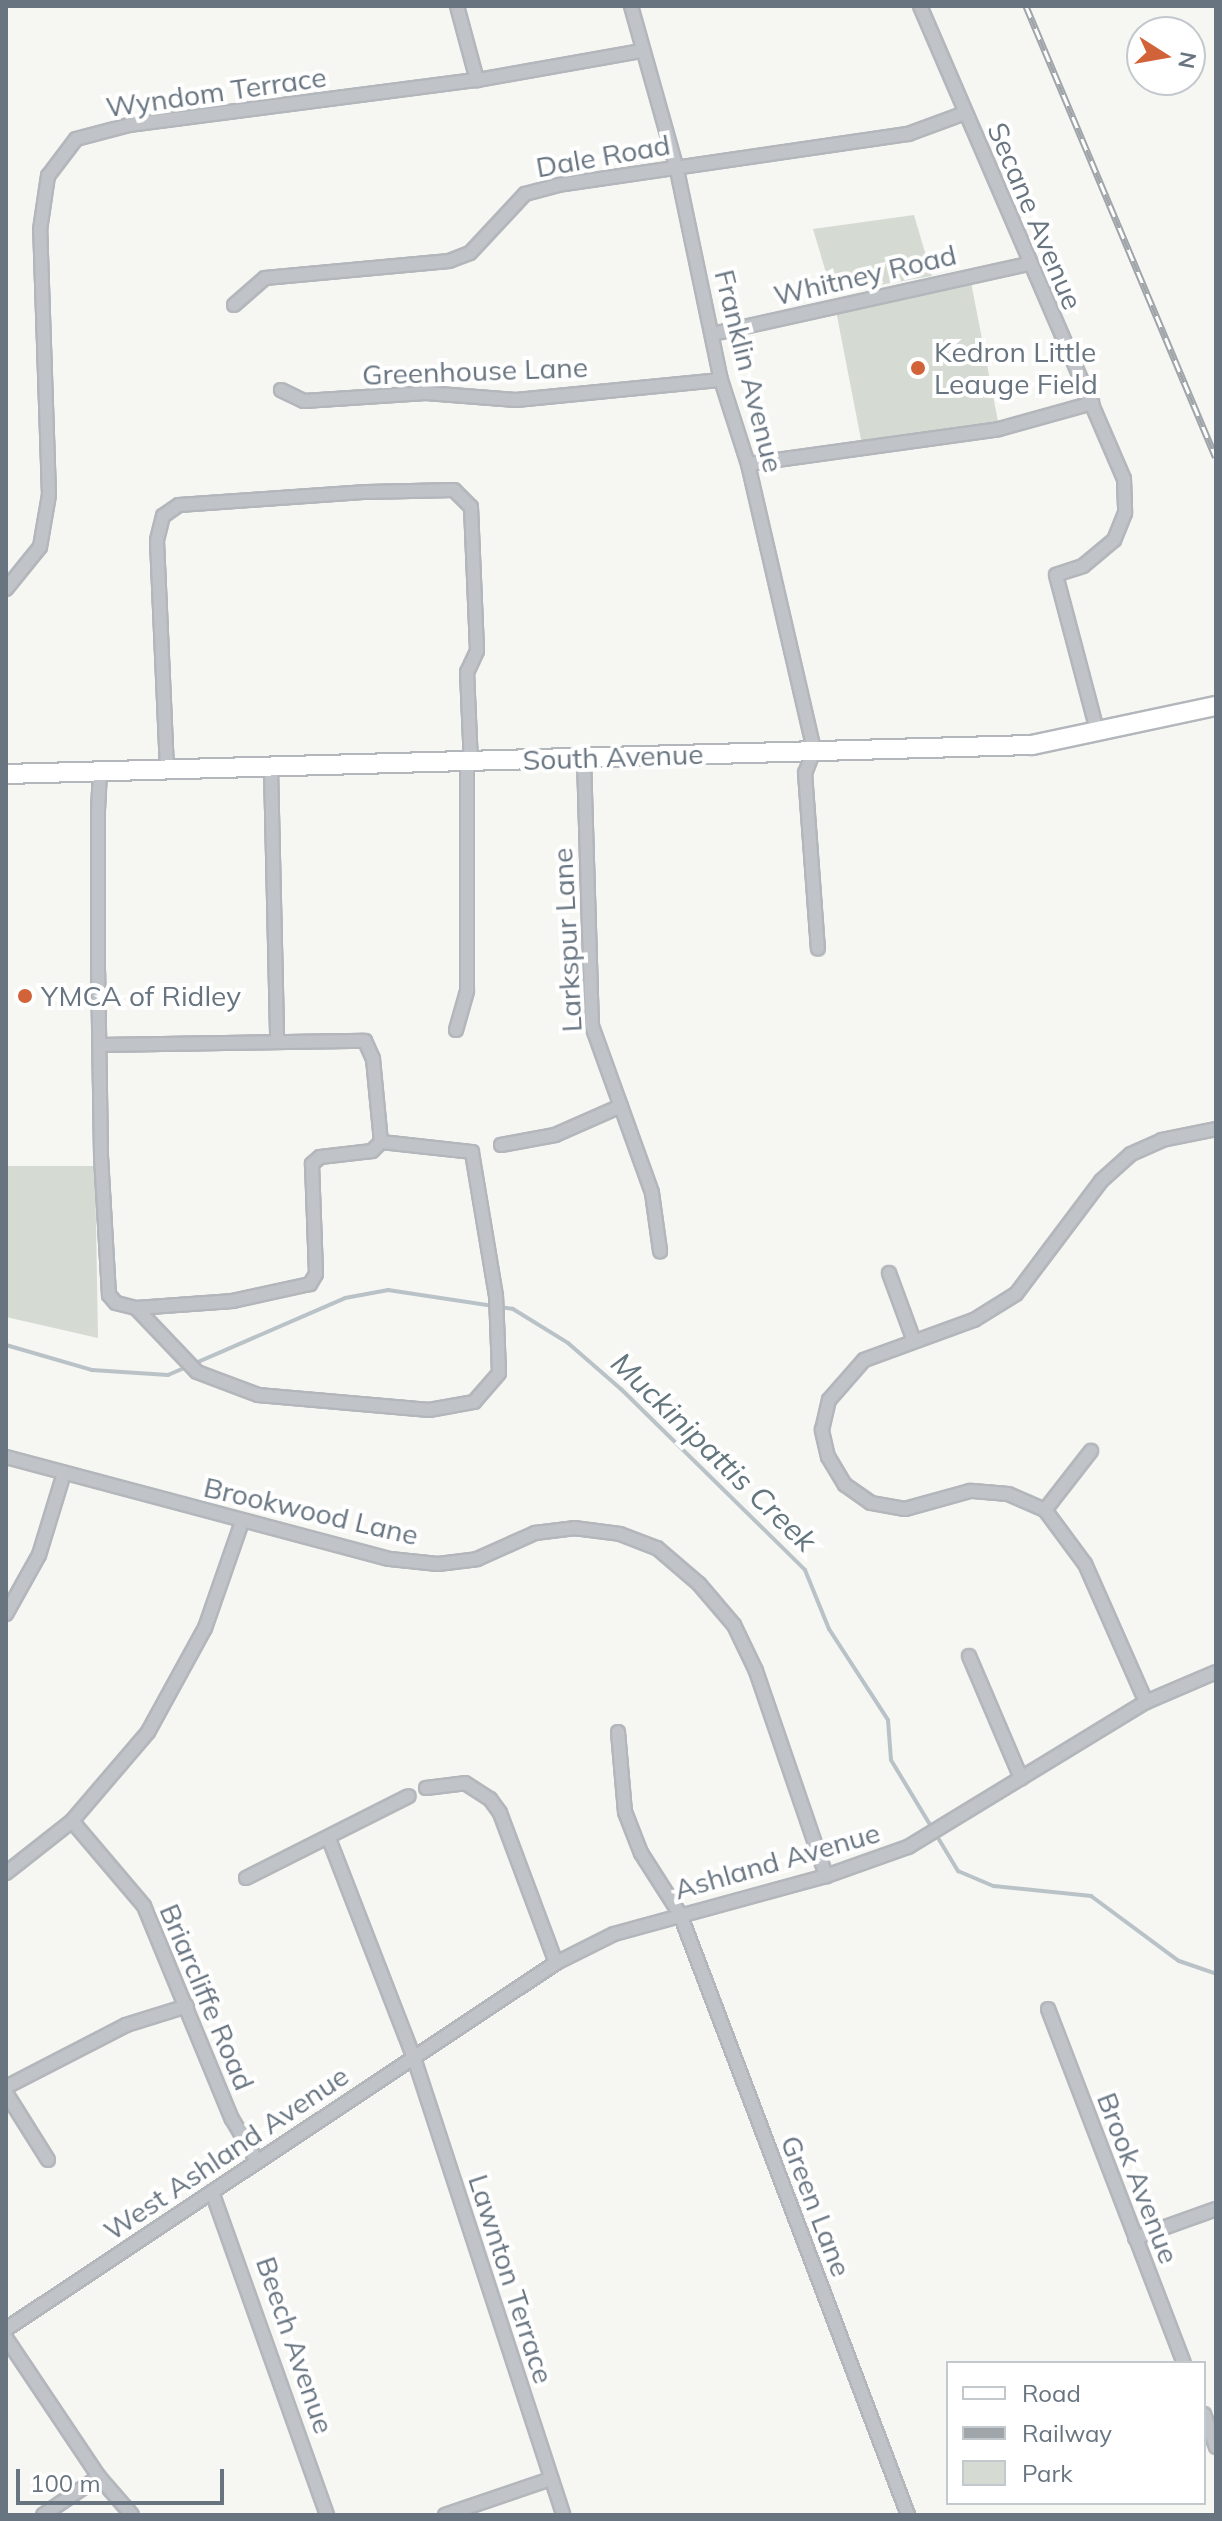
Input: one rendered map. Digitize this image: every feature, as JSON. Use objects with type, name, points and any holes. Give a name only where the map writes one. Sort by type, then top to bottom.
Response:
[{"type":"street","points":[[457,6],[477,80]]},
{"type":"street","name":"Franklin Avenue","points":[[631,6],[641,51],[677,170],[721,380],[748,464],[814,750]]},
{"type":"street","name":"Secane Avenue","points":[[920,6],[1028,264],[1119,464],[1127,497],[1122,521],[1105,550],[1083,566],[1056,575],[1071,643],[1098,734]]},
{"type":"street","name":"Wyndom Terrace","points":[[6,589],[40,547],[49,495],[40,230],[48,176],[76,139],[129,125],[477,80],[641,51]]},
{"type":"street","name":"Dale Road","points":[[234,305],[265,278],[460,257],[486,239],[525,194],[558,185],[677,170],[694,162],[908,134],[965,113]]},
{"type":"street","name":"Whitney Road","points":[[712,334],[1028,264]]},
{"type":"street","name":"Greenhouse Lane","points":[[281,390],[304,401],[426,393],[516,400],[721,380]]},
{"type":"street","points":[[748,464],[999,429],[1092,403]]},
{"type":"street","points":[[167,770],[157,540],[163,516],[179,505],[454,490],[471,507],[477,651],[467,672],[467,991],[456,1030]]},
{"type":"street","name":"South Avenue","points":[[6,774],[1032,745],[1098,734],[1216,706]]},
{"type":"street","points":[[814,750],[805,773],[818,949]]},
{"type":"street","name":"Larkspur Lane","points":[[584,759],[592,1026],[652,1193],[660,1251]]},
{"type":"street","points":[[271,768],[277,1039]]},
{"type":"street","points":[[100,772],[104,1275],[116,1303],[136,1308],[233,1301],[310,1284],[316,1274],[312,1164],[320,1157],[372,1151],[381,1142]]},
{"type":"street","points":[[100,1045],[277,1039],[365,1041],[373,1059],[381,1142]]},
{"type":"street","points":[[501,1145],[555,1135],[621,1106]]},
{"type":"street","points":[[1146,1702],[1085,1564],[1045,1510],[1008,1494],[970,1491],[905,1509],[871,1503],[845,1485],[828,1457],[822,1430],[829,1400],[864,1360],[974,1320],[1016,1294],[1101,1181],[1131,1154],[1162,1140],[1216,1129]]},
{"type":"street","points":[[136,1308],[182,1360],[197,1372],[295,1402],[429,1410],[474,1402],[499,1373],[496,1296],[472,1152],[381,1142]]},
{"type":"street","points":[[889,1273],[914,1341]]},
{"type":"street","points":[[1045,1510],[1091,1451]]},
{"type":"street","name":"Brookwood Lane","points":[[6,1457],[390,1559],[438,1564],[477,1559],[535,1533],[574,1528],[620,1534],[657,1548],[699,1584],[734,1625],[756,1671],[826,1876]]},
{"type":"street","points":[[6,1614],[39,1555],[64,1473]]},
{"type":"street","points":[[6,1873],[72,1821],[128,1760],[173,1692],[205,1628],[242,1522]]},
{"type":"street","points":[[969,1656],[1021,1778]]},
{"type":"street","name":"Ashland Avenue","points":[[474,2020],[556,1963],[614,1934],[826,1876],[908,1847],[1146,1702],[1216,1672]]},
{"type":"street","name":"Green Lane","points":[[618,1732],[625,1812],[641,1853],[680,1914],[908,2515]]},
{"type":"street","points":[[426,1788],[465,1783],[495,1806],[556,1963]]},
{"type":"street","points":[[246,1878],[329,1839],[409,1796]]},
{"type":"street","name":"Briarcliffe Road","points":[[72,1821],[144,1906],[232,2119],[257,2161]]},
{"type":"street","name":"Lawnton Terrace","points":[[329,1839],[414,2058],[563,2515]]},
{"type":"street","points":[[6,2087],[126,2025],[187,2006]]},
{"type":"street","name":"Brook Avenue","points":[[1048,2009],[1183,2361]]},
{"type":"street","name":"West Ashland Avenue","points":[[6,2329],[474,2020]]},
{"type":"street","points":[[6,2093],[48,2160]]},
{"type":"street","name":"Beech Avenue","points":[[212,2192],[327,2515]]},
{"type":"street","points":[[1135,2238],[1216,2209]]},
{"type":"street","points":[[6,2338],[99,2477],[132,2515]]},
{"type":"street","points":[[1206,2420],[1216,2447]]},
{"type":"street","points":[[43,2515],[99,2477]]},
{"type":"street","points":[[445,2515],[551,2479]]},
{"type":"green space","points":[[914,215],[932,276],[832,293],[813,229]]},
{"type":"green space","name":"Kedron Little Leauge Field","points":[[970,277],[1000,429],[864,455],[835,303]]},
{"type":"green space","points":[[6,1166],[95,1166],[98,1338],[6,1317]]},
{"type":"waterway","name":"Muckinipattis Creek","points":[[6,1345],[92,1370],[168,1375],[345,1298],[388,1290],[513,1309],[568,1343],[621,1389],[805,1570],[829,1629],[888,1720],[891,1760],[958,1871],[994,1886],[1091,1896],[1179,1961],[1216,1974]]},
{"type":"railway","points":[[1026,6],[1216,457]]},
{"type":"place","name":"Kedron Little Leauge Field","points":[[918,368]]},
{"type":"place","name":"YMCA of Ridley","points":[[25,996]]}]
